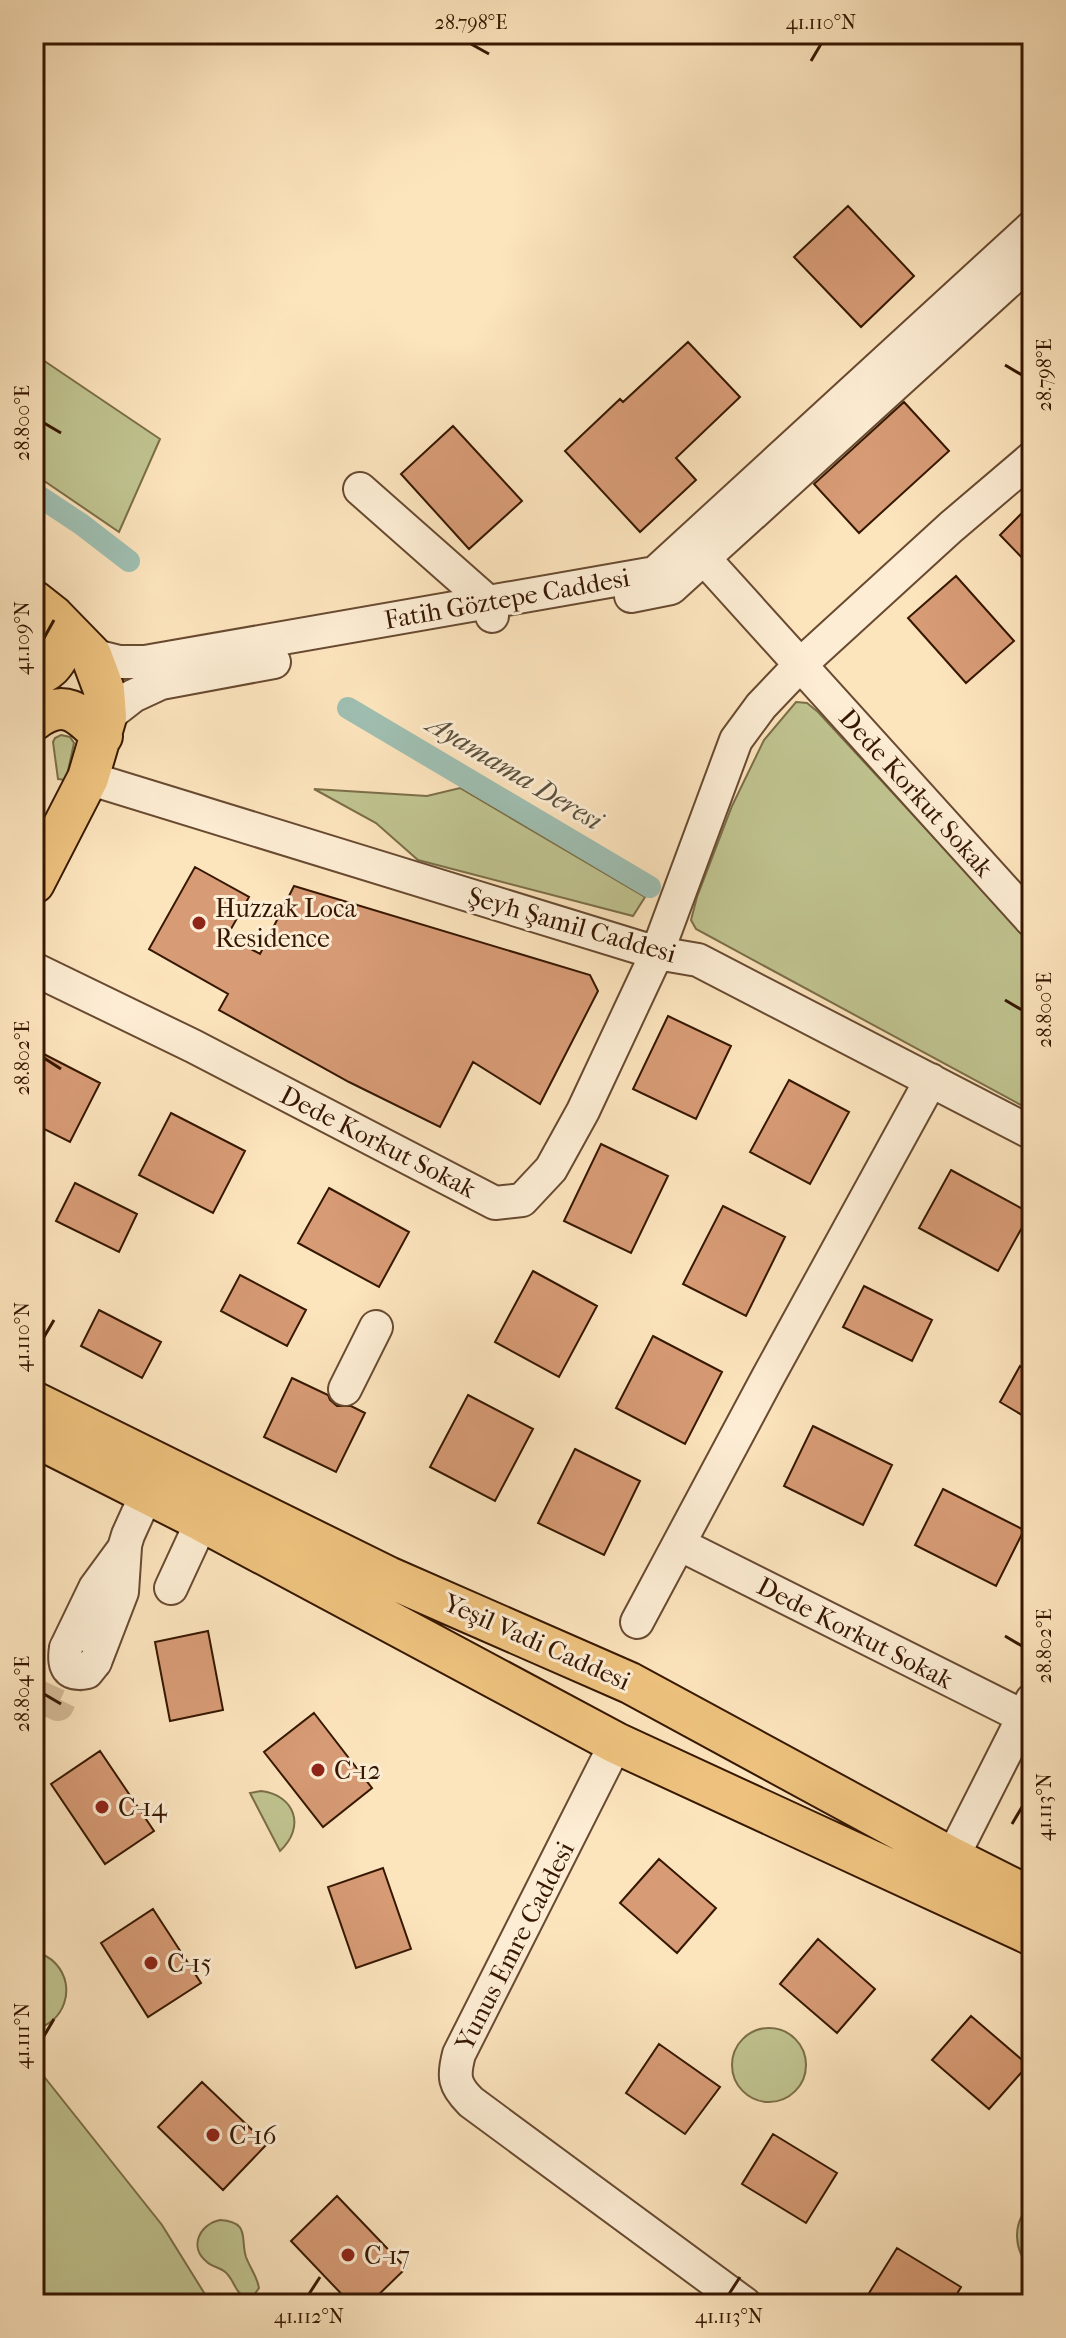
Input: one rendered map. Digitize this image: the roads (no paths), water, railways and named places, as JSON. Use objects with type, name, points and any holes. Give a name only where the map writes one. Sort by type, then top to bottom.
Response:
[{"type":"main road","points":[[34,883],[88,778],[104,726],[104,690],[91,655],[44,608]]},
{"type":"main road","points":[[34,675],[53,666],[61,651],[44,608]]},
{"type":"main road","points":[[34,720],[51,709],[68,708],[104,726]]},
{"type":"main road","name":"Yeşil Vadi Caddesi","points":[[34,1402],[388,1577],[639,1688],[952,1858],[1032,1898]]},
{"type":"main road","name":"Yeşil Vadi Caddesi","points":[[34,1436],[202,1521],[617,1742],[1032,1935]]},
{"type":"main road","points":[[617,1742],[646,1741],[657,1727],[658,1709],[639,1688]]},
{"type":"street","name":"Fatih Göztepe Caddesi","points":[[91,655],[119,662],[145,662],[671,588],[697,550],[1032,227]]},
{"type":"street","name":"Fatih Göztepe Caddesi","points":[[697,550],[1032,260]]},
{"type":"street","name":"Dede Korkut Sokak","points":[[34,969],[193,1046],[495,1203],[522,1200],[551,1169],[583,1111],[657,953],[736,740],[761,706],[801,664],[951,527],[1032,458]]},
{"type":"street","points":[[360,489],[491,612]]},
{"type":"street","points":[[697,550],[801,664]]},
{"type":"street","name":"Fatih Göztepe Caddesi","points":[[104,726],[133,696],[161,683],[491,612]]},
{"type":"street","name":"Dede Korkut Sokak","points":[[801,664],[1027,906]]},
{"type":"street","name":"Şeyh Şamil Caddesi","points":[[88,778],[657,953],[698,960],[1032,1133]]},
{"type":"street","points":[[637,1622],[931,1080]]},
{"type":"street","points":[[345,1389],[376,1327]]},
{"type":"street","points":[[112,1586],[147,1493]]},
{"type":"street","points":[[171,1588],[202,1521]]},
{"type":"street","name":"Dede Korkut Sokak","points":[[679,1544],[1029,1713]]},
{"type":"street","points":[[125,1547],[122,1592],[95,1662],[87,1672],[75,1673],[68,1669],[64,1661],[66,1648],[95,1588],[125,1547]]},
{"type":"street","points":[[952,1858],[1029,1713]]},
{"type":"street","name":"Yunus Emre Caddesi","points":[[617,1742],[459,2054],[455,2080],[460,2091],[482,2110],[745,2304]]},
{"type":"waterway","name":"Ayamama Deresi","points":[[34,493],[129,561]]},
{"type":"waterway","name":"Ayamama Deresi","points":[[348,708],[650,887]]},
{"type":"tunnel","points":[[34,1694],[58,1705],[82,1655]]},
{"type":"place","name":"Huzzak Loca Residence","points":[[199,923]]},
{"type":"place","name":"C-12","points":[[318,1770]]},
{"type":"place","name":"C-14","points":[[102,1807]]},
{"type":"place","name":"C-15","points":[[151,1963]]},
{"type":"place","name":"C-16","points":[[213,2135]]},
{"type":"place","name":"C-17","points":[[348,2255]]}]
